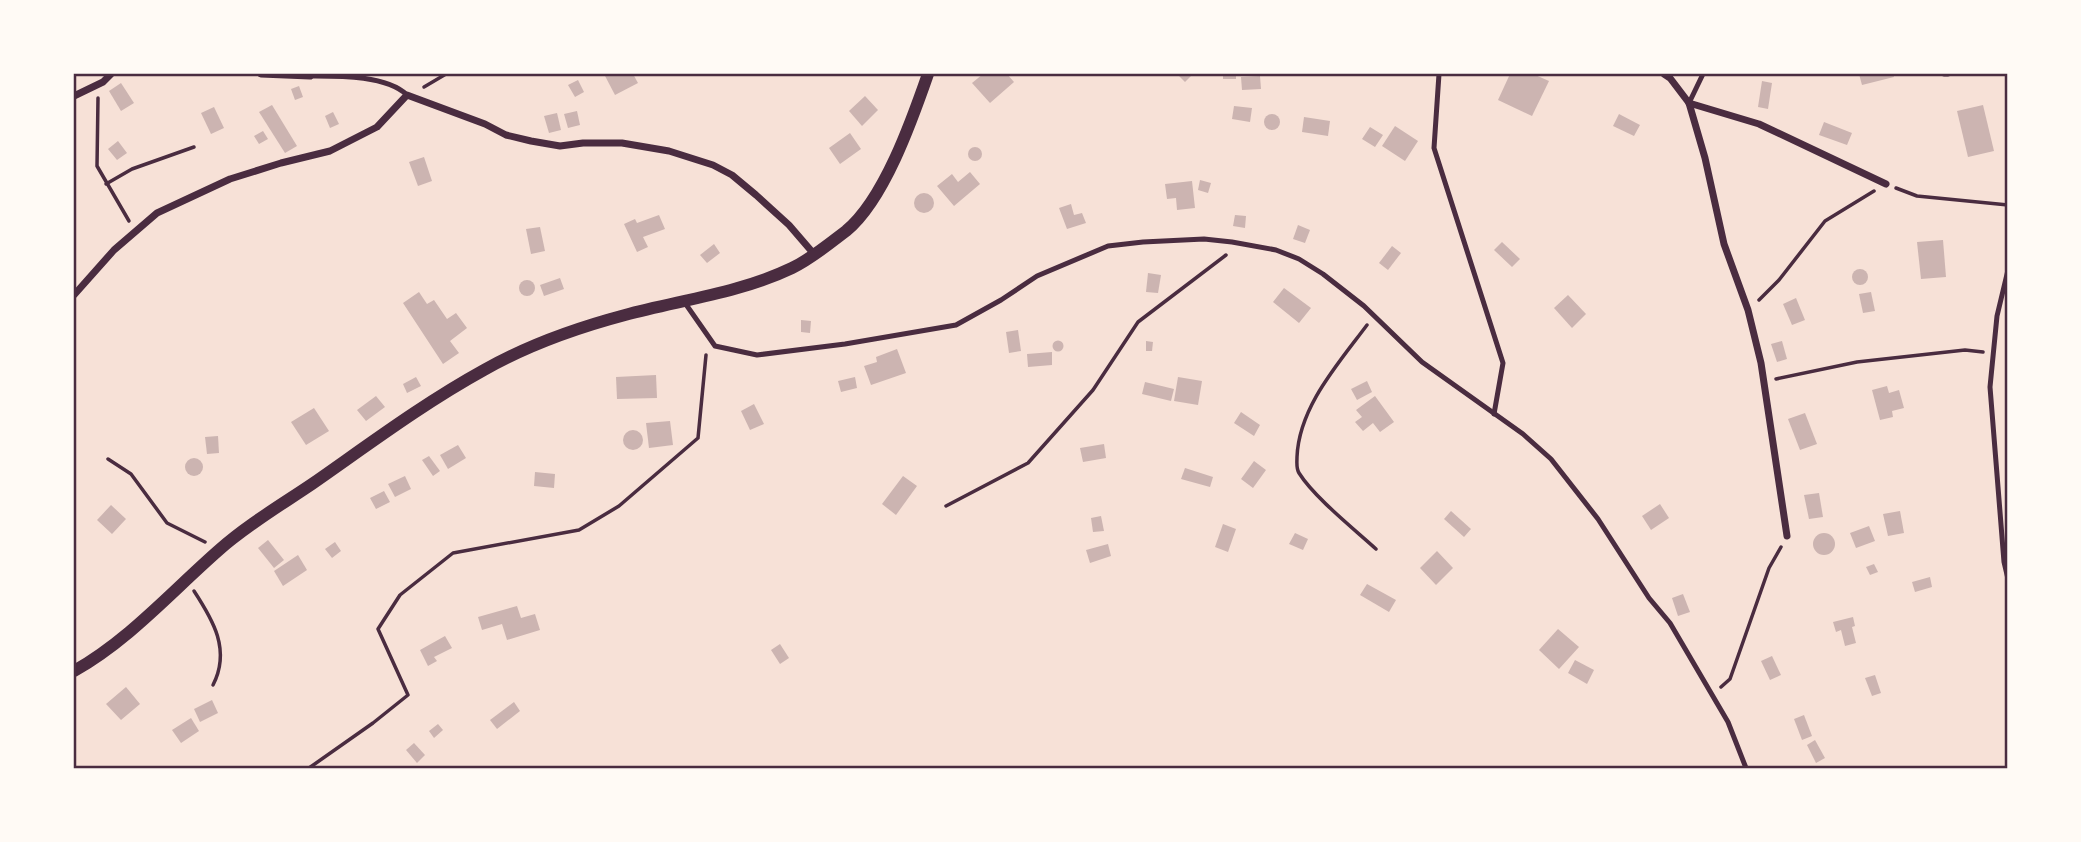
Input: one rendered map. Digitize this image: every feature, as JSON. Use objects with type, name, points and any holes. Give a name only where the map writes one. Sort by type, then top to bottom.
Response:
[{"type":"street","points":[[74,96],[103,82],[111,74]]},
{"type":"street","points":[[261,74],[310,75]]},
{"type":"street","points":[[74,671],[104,654],[220,549],[369,444],[485,369],[549,339],[622,316],[734,290],[793,268],[814,254],[849,229],[876,194],[911,122],[928,74]]},
{"type":"street","points":[[1664,74],[1689,103],[1705,158],[1724,244],[1748,310],[1764,382],[1787,537]]},
{"type":"street","points":[[74,295],[114,250],[157,213],[230,179],[330,151],[377,127],[407,95],[485,124],[506,135],[560,146],[622,143],[669,151],[713,165],[732,175],[756,195],[789,225],[814,254]]},
{"type":"street","points":[[1689,103],[1759,124],[1886,184]]},
{"type":"lane","points":[[1439,74],[1434,148],[1503,363],[1494,414]]},
{"type":"lane","points":[[1689,103],[1703,74]]},
{"type":"lane","points":[[310,75],[376,80],[401,89],[407,95]]},
{"type":"lane","points":[[683,301],[715,346],[757,355],[845,344],[956,325],[1037,276],[1108,246],[1204,239],[1276,250],[1299,259],[1323,274],[1374,315],[1422,362],[1523,434],[1551,459],[1613,540],[1649,598],[1670,623],[1728,722],[1746,768]]},
{"type":"lane","points":[[2007,270],[1997,316],[1990,387],[2007,579]]},
{"type":"path","points":[[407,95],[446,74]]},
{"type":"path","points":[[103,82],[98,99],[97,166],[135,230]]},
{"type":"path","points":[[106,184],[132,169],[194,146]]},
{"type":"path","points":[[1748,310],[1779,280],[1825,221],[1886,184],[1917,196],[2007,205]]},
{"type":"path","points":[[946,506],[1028,463],[1094,390],[1138,323],[1226,255],[1232,242]]},
{"type":"path","points":[[1374,315],[1322,386],[1308,413],[1297,450],[1297,470],[1309,486],[1376,549]]},
{"type":"path","points":[[309,768],[408,695],[377,629],[400,595],[453,553],[579,530],[619,506],[698,438],[705,356],[715,346]]},
{"type":"path","points":[[1764,382],[1857,362],[1965,350],[1993,353]]},
{"type":"path","points":[[108,459],[131,474],[167,523],[220,549]]},
{"type":"path","points":[[1712,695],[1730,679],[1769,568],[1787,537]]},
{"type":"path","points":[[188,580],[219,632],[219,673],[213,685]]},
{"type":"building","points":[[604,74],[633,74],[638,83],[615,95]]},
{"type":"building","points":[[983,74],[1007,74],[1014,82],[990,103],[972,83]]},
{"type":"building","points":[[1177,74],[1193,74],[1185,82]]},
{"type":"building","points":[[1223,74],[1236,74],[1236,79],[1223,79]]},
{"type":"building","points":[[1510,74],[1533,74],[1549,81],[1532,116],[1498,100]]},
{"type":"building","points":[[1859,74],[1893,74],[1894,77],[1862,85]]},
{"type":"building","points":[[1260,76],[1261,89],[1242,90],[1241,77]]},
{"type":"building","points":[[578,80],[584,92],[575,97],[568,85]]},
{"type":"building","points":[[1762,81],[1772,83],[1768,109],[1758,107]]},
{"type":"building","points":[[121,83],[134,103],[121,111],[109,91]]},
{"type":"building","points":[[299,86],[303,97],[295,100],[291,89]]},
{"type":"building","points":[[865,96],[878,110],[862,126],[849,111]]},
{"type":"building","points":[[272,105],[297,146],[285,153],[259,112]]},
{"type":"building","points":[[1983,105],[1994,151],[1968,157],[1957,111]]},
{"type":"building","points":[[1234,106],[1252,108],[1250,122],[1232,119]]},
{"type":"building","points":[[214,107],[224,128],[211,134],[201,113]]},
{"type":"building","points":[[577,111],[580,125],[568,128],[564,114]]},
{"type":"building","points":[[333,112],[339,124],[330,128],[325,116]]},
{"type":"building","points":[[557,113],[561,130],[549,133],[544,116]]},
{"type":"building","points":[[1269,114],[1275,114],[1280,122],[1278,128],[1269,130],[1264,125],[1264,119]]},
{"type":"building","points":[[1619,114],[1640,125],[1634,136],[1613,126]]},
{"type":"building","points":[[1304,117],[1330,121],[1328,136],[1302,132]]},
{"type":"building","points":[[1824,122],[1852,133],[1847,145],[1819,135]]},
{"type":"building","points":[[1395,126],[1418,141],[1405,161],[1382,146]]},
{"type":"building","points":[[1370,127],[1383,135],[1375,147],[1362,139]]},
{"type":"building","points":[[263,131],[268,139],[259,144],[254,136]]},
{"type":"building","points":[[850,133],[861,149],[840,164],[829,148]]},
{"type":"building","points":[[118,141],[127,153],[117,160],[108,149]]},
{"type":"building","points":[[972,147],[978,147],[982,154],[978,161],[972,161],[968,157],[968,151]]},
{"type":"building","points":[[424,157],[432,181],[418,186],[409,162]]},
{"type":"building","points":[[970,172],[980,184],[954,206],[937,186],[952,174],[958,182]]},
{"type":"building","points":[[1200,180],[1211,183],[1208,193],[1198,190]]},
{"type":"building","points":[[1192,181],[1195,208],[1177,210],[1176,198],[1167,199],[1165,184]]},
{"type":"building","points":[[924,193],[931,196],[934,203],[931,210],[924,213],[917,210],[914,203],[917,196]]},
{"type":"building","points":[[1071,204],[1074,215],[1082,213],[1086,223],[1067,229],[1059,208]]},
{"type":"building","points":[[659,215],[665,229],[643,237],[648,247],[637,252],[624,224],[635,219],[637,223]]},
{"type":"building","points":[[1235,215],[1246,216],[1245,228],[1233,226]]},
{"type":"building","points":[[1298,225],[1310,230],[1305,243],[1293,239]]},
{"type":"building","points":[[540,227],[545,251],[531,254],[526,229]]},
{"type":"building","points":[[1943,240],[1946,277],[1921,279],[1917,242]]},
{"type":"building","points":[[1502,242],[1520,259],[1512,267],[1494,250]]},
{"type":"building","points":[[714,244],[720,253],[707,263],[700,255]]},
{"type":"building","points":[[1392,246],[1401,253],[1388,270],[1379,263]]},
{"type":"building","points":[[1857,269],[1863,269],[1868,277],[1866,283],[1857,285],[1852,280],[1852,274]]},
{"type":"building","points":[[1148,273],[1161,275],[1158,293],[1146,292]]},
{"type":"building","points":[[560,278],[564,289],[544,296],[540,285]]},
{"type":"building","points":[[527,280],[535,288],[527,296],[519,288]]},
{"type":"building","points":[[1284,288],[1311,308],[1299,323],[1273,302]]},
{"type":"building","points":[[419,292],[427,304],[434,300],[447,319],[456,313],[467,328],[450,341],[459,353],[443,364],[403,303]]},
{"type":"building","points":[[1871,292],[1875,311],[1863,313],[1859,294]]},
{"type":"building","points":[[1568,295],[1586,314],[1572,328],[1554,308]]},
{"type":"building","points":[[1796,298],[1805,320],[1792,325],[1783,304]]},
{"type":"building","points":[[801,320],[811,321],[810,333],[801,332]]},
{"type":"building","points":[[1018,330],[1021,351],[1009,353],[1006,332]]},
{"type":"building","points":[[1058,340],[1064,346],[1058,352],[1052,346]]},
{"type":"building","points":[[1146,341],[1153,342],[1152,351],[1146,351]]},
{"type":"building","points":[[1782,341],[1787,359],[1777,362],[1771,344]]},
{"type":"building","points":[[897,349],[906,373],[871,385],[864,366],[877,362],[876,357]]},
{"type":"building","points":[[1052,352],[1052,365],[1028,367],[1027,354]]},
{"type":"building","points":[[656,375],[657,398],[617,399],[616,377]]},
{"type":"building","points":[[416,377],[421,386],[407,393],[403,384]]},
{"type":"building","points":[[855,377],[857,388],[841,392],[838,381]]},
{"type":"building","points":[[1178,377],[1202,381],[1198,405],[1174,401]]},
{"type":"building","points":[[1367,381],[1372,392],[1357,400],[1351,389]]},
{"type":"building","points":[[1145,382],[1174,389],[1171,401],[1142,394]]},
{"type":"building","points":[[1887,386],[1889,393],[1899,390],[1904,408],[1892,411],[1893,417],[1880,420],[1872,390]]},
{"type":"building","points":[[376,396],[385,407],[366,421],[357,410]]},
{"type":"building","points":[[1375,396],[1394,422],[1380,432],[1373,423],[1363,431],[1355,422],[1362,417],[1356,410]]},
{"type":"building","points":[[754,404],[764,424],[750,430],[741,411]]},
{"type":"building","points":[[314,408],[329,431],[306,445],[291,422]]},
{"type":"building","points":[[1241,412],[1260,425],[1254,436],[1234,423]]},
{"type":"building","points":[[1805,413],[1817,444],[1800,450],[1788,419]]},
{"type":"building","points":[[670,421],[673,445],[649,448],[646,423]]},
{"type":"building","points":[[633,430],[640,433],[643,440],[640,447],[633,450],[626,447],[623,440],[626,433]]},
{"type":"building","points":[[218,436],[219,453],[207,454],[205,437]]},
{"type":"building","points":[[1104,444],[1106,458],[1083,462],[1080,448]]},
{"type":"building","points":[[458,445],[466,458],[448,469],[440,455]]},
{"type":"building","points":[[429,456],[440,471],[433,476],[422,460]]},
{"type":"building","points":[[194,458],[200,461],[203,467],[200,473],[194,476],[188,473],[185,467],[188,461]]},
{"type":"building","points":[[1254,461],[1266,470],[1253,488],[1241,479]]},
{"type":"building","points":[[1185,468],[1213,477],[1210,487],[1181,479]]},
{"type":"building","points":[[535,472],[555,474],[554,488],[534,486]]},
{"type":"building","points":[[405,476],[411,489],[395,497],[388,484]]},
{"type":"building","points":[[903,476],[917,486],[896,515],[882,504]]},
{"type":"building","points":[[384,491],[390,502],[376,509],[370,498]]},
{"type":"building","points":[[1819,493],[1823,517],[1809,519],[1804,495]]},
{"type":"building","points":[[1660,504],[1669,518],[1651,530],[1642,516]]},
{"type":"building","points":[[111,505],[126,519],[112,534],[97,520]]},
{"type":"building","points":[[1451,511],[1471,529],[1464,537],[1444,519]]},
{"type":"building","points":[[1900,511],[1904,533],[1888,536],[1883,514]]},
{"type":"building","points":[[1101,516],[1104,531],[1093,532],[1091,518]]},
{"type":"building","points":[[1223,524],[1236,529],[1228,552],[1215,547]]},
{"type":"building","points":[[1869,526],[1875,541],[1856,548],[1850,533]]},
{"type":"building","points":[[1295,533],[1308,539],[1303,550],[1289,544]]},
{"type":"building","points":[[1820,533],[1828,533],[1835,540],[1835,548],[1828,555],[1820,555],[1813,548],[1813,540]]},
{"type":"building","points":[[268,540],[284,560],[274,568],[258,548]]},
{"type":"building","points":[[335,542],[341,551],[332,558],[325,549]]},
{"type":"building","points":[[1108,544],[1111,556],[1090,563],[1086,550]]},
{"type":"building","points":[[1437,551],[1453,568],[1436,585],[1420,568]]},
{"type":"building","points":[[298,555],[307,570],[283,586],[274,571]]},
{"type":"building","points":[[1874,564],[1878,572],[1870,575],[1866,567]]},
{"type":"building","points":[[1930,577],[1932,587],[1915,592],[1912,582]]},
{"type":"building","points":[[1367,584],[1396,600],[1389,612],[1360,595]]},
{"type":"building","points":[[1683,594],[1690,612],[1678,616],[1672,598]]},
{"type":"building","points":[[517,606],[521,618],[535,614],[540,630],[507,640],[502,624],[482,630],[478,617]]},
{"type":"building","points":[[1853,617],[1855,626],[1852,627],[1856,643],[1845,646],[1841,630],[1836,632],[1833,622]]},
{"type":"building","points":[[1558,629],[1579,647],[1559,669],[1539,650]]},
{"type":"building","points":[[445,636],[452,648],[434,657],[437,661],[428,666],[420,650]]},
{"type":"building","points":[[780,644],[789,658],[780,664],[771,650]]},
{"type":"building","points":[[1772,656],[1781,675],[1770,680],[1761,661]]},
{"type":"building","points":[[1575,660],[1594,670],[1587,684],[1568,673]]},
{"type":"building","points":[[1875,675],[1881,693],[1872,696],[1865,678]]},
{"type":"building","points":[[126,687],[140,704],[121,720],[106,704]]},
{"type":"building","points":[[212,700],[218,713],[200,722],[194,709]]},
{"type":"building","points":[[514,702],[520,711],[497,729],[490,720]]},
{"type":"building","points":[[1804,715],[1812,736],[1802,740],[1794,719]]},
{"type":"building","points":[[191,718],[199,731],[181,743],[172,730]]},
{"type":"building","points":[[438,724],[443,730],[434,738],[429,731]]},
{"type":"building","points":[[1815,740],[1825,758],[1816,763],[1807,745]]},
{"type":"building","points":[[414,743],[425,755],[417,763],[406,750]]}]
